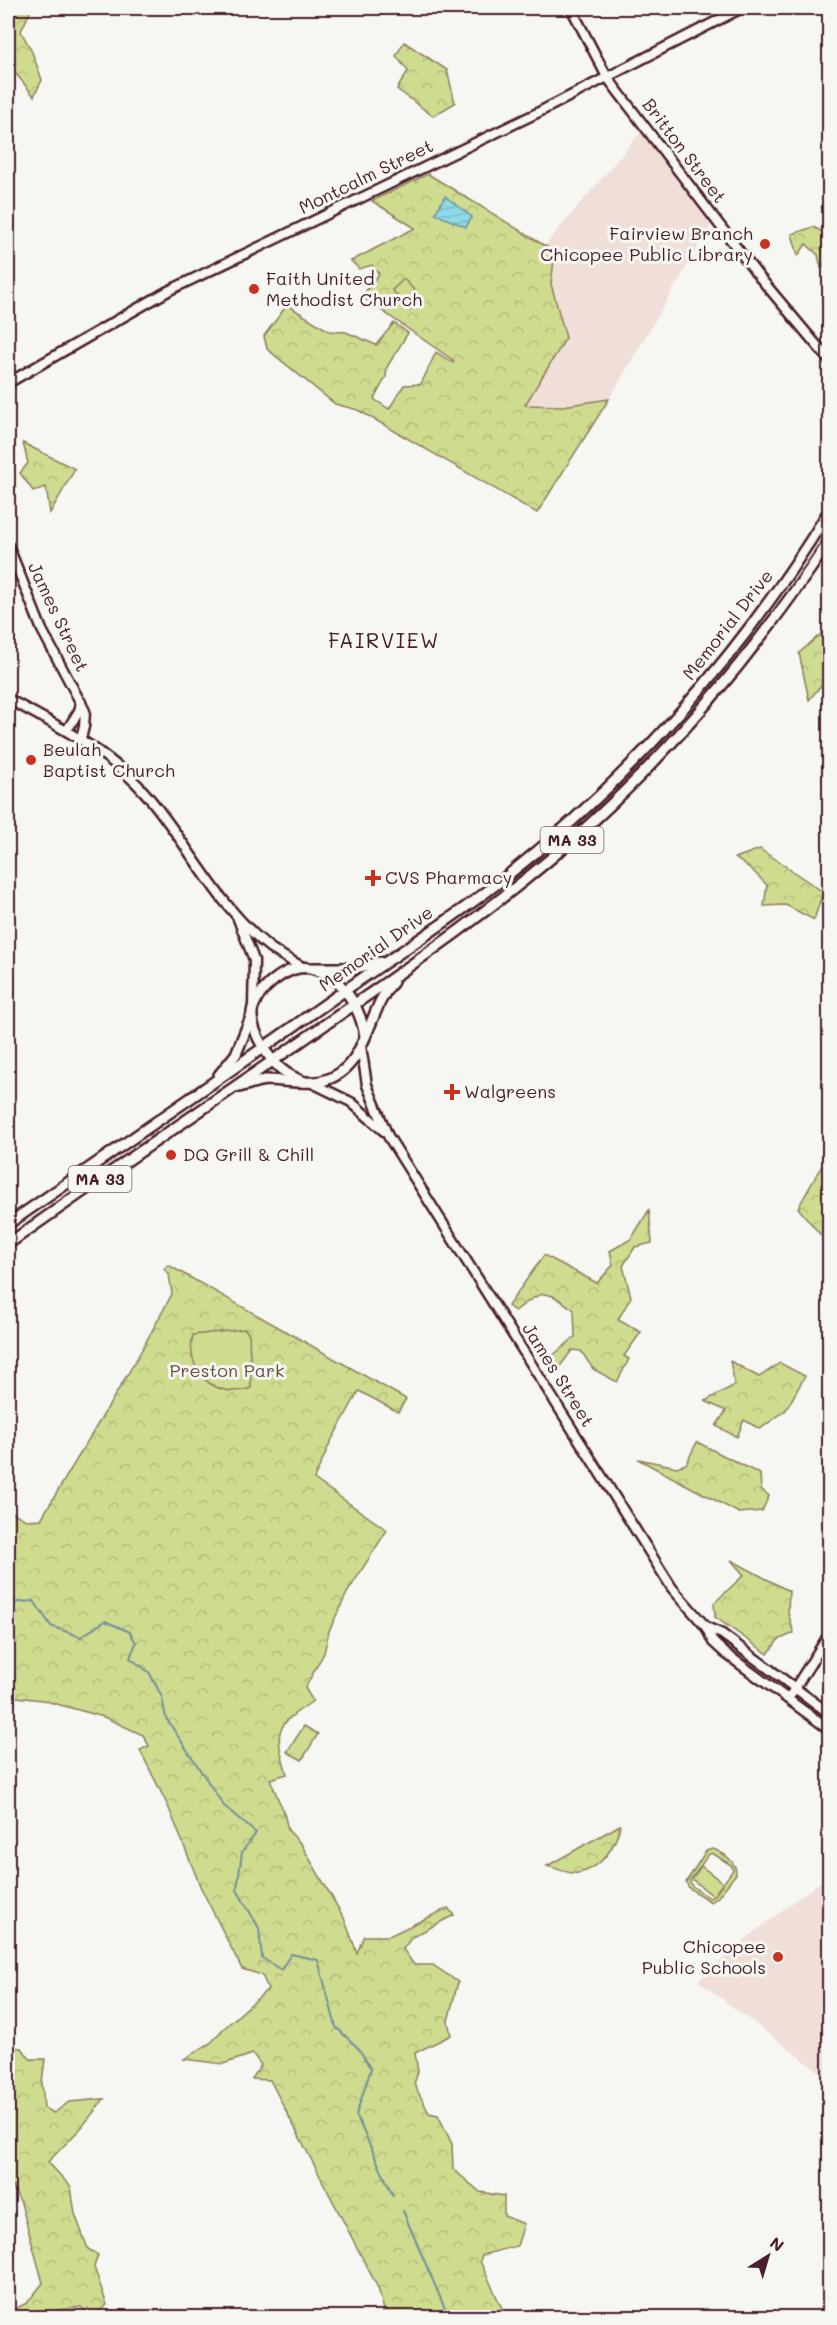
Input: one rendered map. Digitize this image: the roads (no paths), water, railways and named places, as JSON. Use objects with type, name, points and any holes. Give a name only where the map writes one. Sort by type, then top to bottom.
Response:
[{"type":"main road","name":"Britton Street","points":[[571,8],[607,77],[756,273],[830,361]]},
{"type":"main road","name":"Montcalm Street","points":[[8,383],[168,291],[332,213],[742,8]]},
{"type":"main road","name":"Memorial Drive","points":[[8,1224],[399,954],[497,884],[570,823],[636,760],[739,641],[784,580],[830,509]]},
{"type":"main road","name":"Memorial Drive","points":[[8,1244],[407,968],[527,878],[623,793],[687,726],[777,616],[830,540]]},
{"type":"main road","name":"James Street","points":[[8,545],[42,630],[85,711],[81,738]]},
{"type":"main road","points":[[8,699],[67,729],[125,772],[147,795],[236,916],[272,950],[334,980],[345,990],[362,1019],[365,1036]]},
{"type":"main road","points":[[67,729],[79,711],[81,701]]},
{"type":"main road","points":[[236,916],[254,960],[252,1011],[255,1033],[272,1061],[284,1072],[307,1082]]},
{"type":"main road","points":[[212,1084],[236,1054],[261,993],[278,977],[291,970],[307,968],[366,967],[399,954]]},
{"type":"main road","points":[[228,1091],[267,1080],[284,1083],[307,1082],[323,1080],[338,1074],[353,1060],[361,1046],[380,999],[387,988],[407,968]]},
{"type":"main road","name":"James Street","points":[[361,1046],[367,1085],[388,1136],[672,1588],[706,1627],[713,1642],[724,1653],[830,1730]]},
{"type":"main road","name":"James Street","points":[[307,1082],[351,1102],[388,1136]]},
{"type":"main road","name":"James Street","points":[[706,1627],[722,1634],[830,1714]]},
{"type":"main road","points":[[788,1699],[830,1633]]},
{"type":"water","points":[[445,196],[472,217],[466,227],[435,214]]},
{"type":"waterway","points":[[8,1603],[34,1601],[51,1626],[81,1637],[105,1621],[130,1632],[136,1643],[130,1658],[149,1672],[162,1697],[166,1718],[224,1806],[256,1833],[242,1852],[237,1890],[259,1928],[262,1958],[281,1970],[291,1954],[318,1960],[336,2027],[359,2049],[371,2069],[356,2115],[393,2196]]},
{"type":"waterway","points":[[403,2211],[449,2318]]},
{"type":"place","name":"Fairview Branch Chicopee Public Library","points":[[765,244]]},
{"type":"place","name":"Faith United Methodist Church","points":[[254,289]]},
{"type":"place","name":"Beulah Baptist Church","points":[[31,760]]},
{"type":"place","name":"CVS Pharmacy","points":[[373,878]]},
{"type":"place","name":"Walgreens","points":[[452,1092]]},
{"type":"place","name":"DQ Grill & Chill","points":[[171,1155]]},
{"type":"place","name":"Chicopee Public Schools","points":[[778,1957]]},
{"type":"district","name":"FAIRVIEW","points":[[384,641]]},
{"type":"park label","name":"Preston Park","points":[[227,1371]]}]
